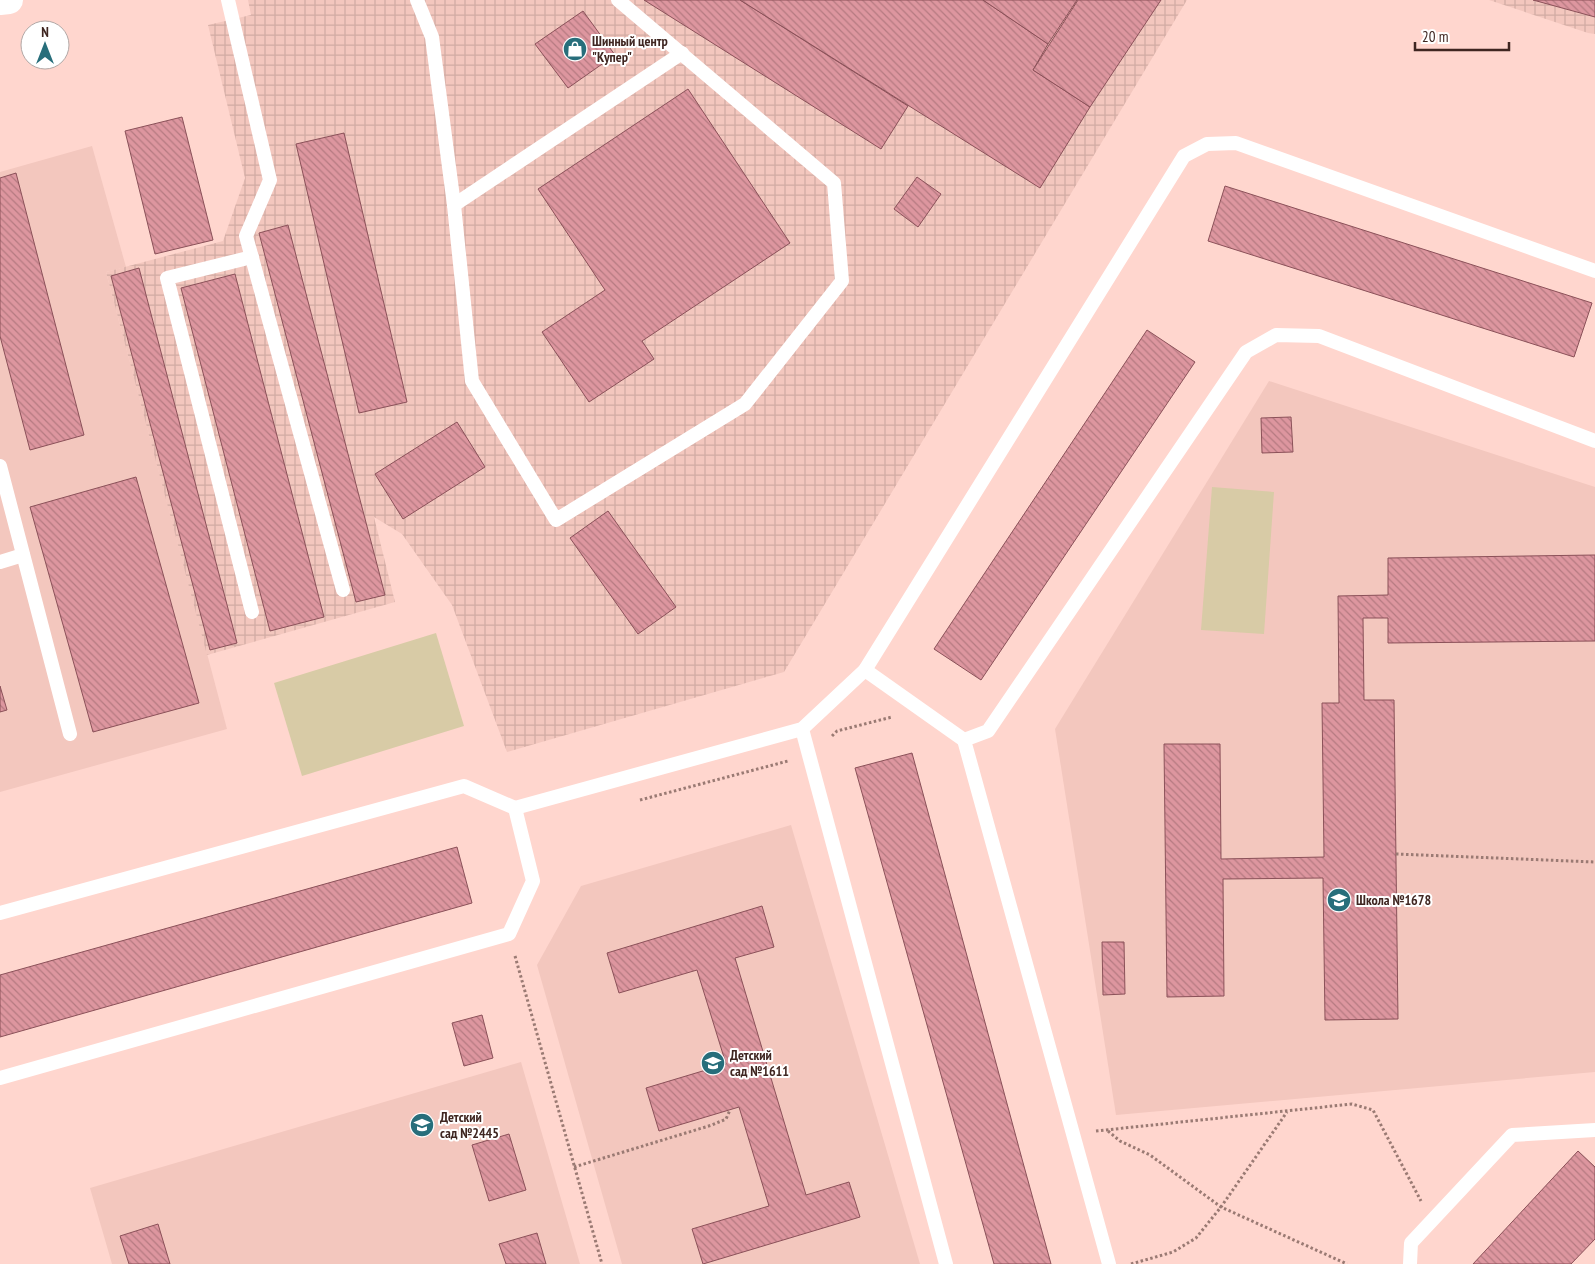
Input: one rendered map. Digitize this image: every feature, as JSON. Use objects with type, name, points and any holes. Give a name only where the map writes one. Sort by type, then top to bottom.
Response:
[{"type":"street","points":[[0,1],[9,0]]},
{"type":"lane","points":[[228,0],[270,180],[246,236],[343,590]]},
{"type":"lane","points":[[417,0],[432,37],[454,205],[472,381],[556,520],[745,404],[842,281],[834,183],[618,0]]},
{"type":"lane","points":[[454,205],[682,53]]},
{"type":"lane","points":[[0,913],[464,786],[515,808],[802,729],[865,670],[1184,156],[1207,144],[1236,143],[1595,271]]},
{"type":"lane","points":[[252,257],[167,278],[252,612]]},
{"type":"lane","points":[[964,740],[988,731],[1246,352],[1276,336],[1319,336],[1595,441]]},
{"type":"lane","points":[[0,466],[70,734]]},
{"type":"lane","points":[[0,562],[24,555]]},
{"type":"lane","points":[[865,670],[964,740],[1109,1264]]},
{"type":"lane","points":[[802,729],[946,1264]]},
{"type":"lane","points":[[0,1078],[509,934],[533,882],[515,808]]},
{"type":"lane","points":[[1410,1264],[1411,1243],[1512,1135],[1595,1130]]},
{"type":"path","points":[[1396,854],[1595,862]]},
{"type":"path","points":[[509,934],[602,1264]]},
{"type":"path","points":[[1073,1132],[1107,1131],[1352,1104],[1373,1110],[1431,1221]]},
{"type":"path","points":[[574,1167],[712,1125],[726,1119],[730,1110]]},
{"type":"path","points":[[1131,1264],[1173,1252],[1196,1238],[1221,1207],[1287,1112]]},
{"type":"path","points":[[1107,1131],[1120,1141],[1150,1155],[1221,1207],[1347,1264]]},
{"type":"shaded area","points":[[248,0],[1187,0],[784,672],[507,752],[452,605],[402,534],[374,517],[395,602],[207,655],[106,272],[223,241],[245,178],[208,25],[251,15]]},
{"type":"shaded area","points":[[1489,0],[1595,0],[1595,34],[1588,33]]},
{"type":"shaded area","points":[[92,146],[126,267],[106,272],[227,729],[0,792],[0,172]]},
{"type":"shaded area","name":"Школа №1678","points":[[1269,381],[1595,487],[1595,1072],[1116,1115],[1055,729]]},
{"type":"shaded area","points":[[1212,487],[1274,492],[1264,634],[1201,630]]},
{"type":"shaded area","points":[[436,633],[464,726],[302,776],[274,683]]},
{"type":"shaded area","name":"Детский сад №1611","points":[[791,825],[920,1264],[622,1264],[537,965],[581,886]]},
{"type":"shaded area","name":"Детский сад №2445","points":[[521,1062],[580,1264],[112,1264],[90,1188]]},
{"type":"building","points":[[644,0],[740,0],[908,106],[881,149]]},
{"type":"building","points":[[740,0],[983,0],[1048,44],[1033,70],[1090,107],[1040,188]]},
{"type":"building","points":[[983,0],[1077,0],[1048,44]]},
{"type":"building","points":[[1078,0],[1161,0],[1090,107],[1033,70]]},
{"type":"building","points":[[1533,0],[1595,0],[1595,17]]},
{"type":"building","name":"Шинный центр \"Купер\"","points":[[583,11],[615,55],[568,88],[535,44]]},
{"type":"building","points":[[688,89],[790,243],[642,341],[654,359],[589,402],[542,332],[605,290],[538,189]]},
{"type":"building","points":[[182,117],[213,240],[155,254],[125,131]]},
{"type":"building","points":[[344,133],[407,402],[359,413],[296,144]]},
{"type":"building","points":[[16,173],[84,435],[30,450],[0,336],[0,178]]},
{"type":"building","points":[[917,177],[941,194],[918,227],[894,209]]},
{"type":"building","points":[[1225,186],[1592,303],[1574,357],[1208,241]]},
{"type":"building","points":[[288,225],[385,595],[356,602],[259,233]]},
{"type":"building","points":[[139,268],[237,643],[210,650],[111,276]]},
{"type":"building","points":[[235,274],[324,617],[270,631],[181,288]]},
{"type":"building","points":[[1147,330],[1195,362],[981,680],[934,649]]},
{"type":"building","points":[[1291,417],[1293,452],[1262,453],[1261,418]]},
{"type":"building","points":[[457,422],[485,467],[403,519],[375,474]]},
{"type":"building","points":[[136,477],[199,703],[93,732],[30,507]]},
{"type":"building","points":[[608,511],[676,607],[638,634],[570,538]]},
{"type":"building","points":[[1595,555],[1595,641],[1388,643],[1388,618],[1363,618],[1364,700],[1394,700],[1398,1019],[1325,1020],[1323,878],[1223,879],[1224,996],[1167,997],[1164,744],[1220,744],[1221,859],[1324,857],[1322,703],[1339,703],[1338,596],[1388,595],[1388,558]]},
{"type":"building","points":[[0,686],[7,710],[0,712]]},
{"type":"building","points":[[912,753],[1051,1264],[994,1264],[855,768]]},
{"type":"building","points":[[457,847],[472,903],[0,1037],[0,975]]},
{"type":"building","points":[[762,906],[774,947],[735,958],[806,1195],[849,1182],[860,1217],[703,1264],[692,1229],[769,1206],[739,1107],[659,1131],[646,1088],[726,1064],[697,970],[619,993],[607,953]]},
{"type":"building","points":[[1102,942],[1124,942],[1125,994],[1103,995]]},
{"type":"building","points":[[482,1015],[493,1058],[464,1066],[452,1023]]},
{"type":"building","points":[[509,1134],[526,1190],[489,1201],[472,1145]]},
{"type":"building","points":[[1578,1151],[1595,1167],[1595,1239],[1571,1264],[1473,1264]]},
{"type":"building","points":[[158,1224],[170,1264],[129,1264],[120,1236]]},
{"type":"building","points":[[537,1233],[546,1264],[506,1264],[499,1244]]},
{"type":"place","name":"Шинный центр \"Купер\"","points":[[575,49]]},
{"type":"place","name":"Школа №1678","points":[[1339,900]]},
{"type":"place","name":"Детский сад №1611","points":[[713,1063]]},
{"type":"place","name":"Детский сад №2445","points":[[422,1125]]}]
